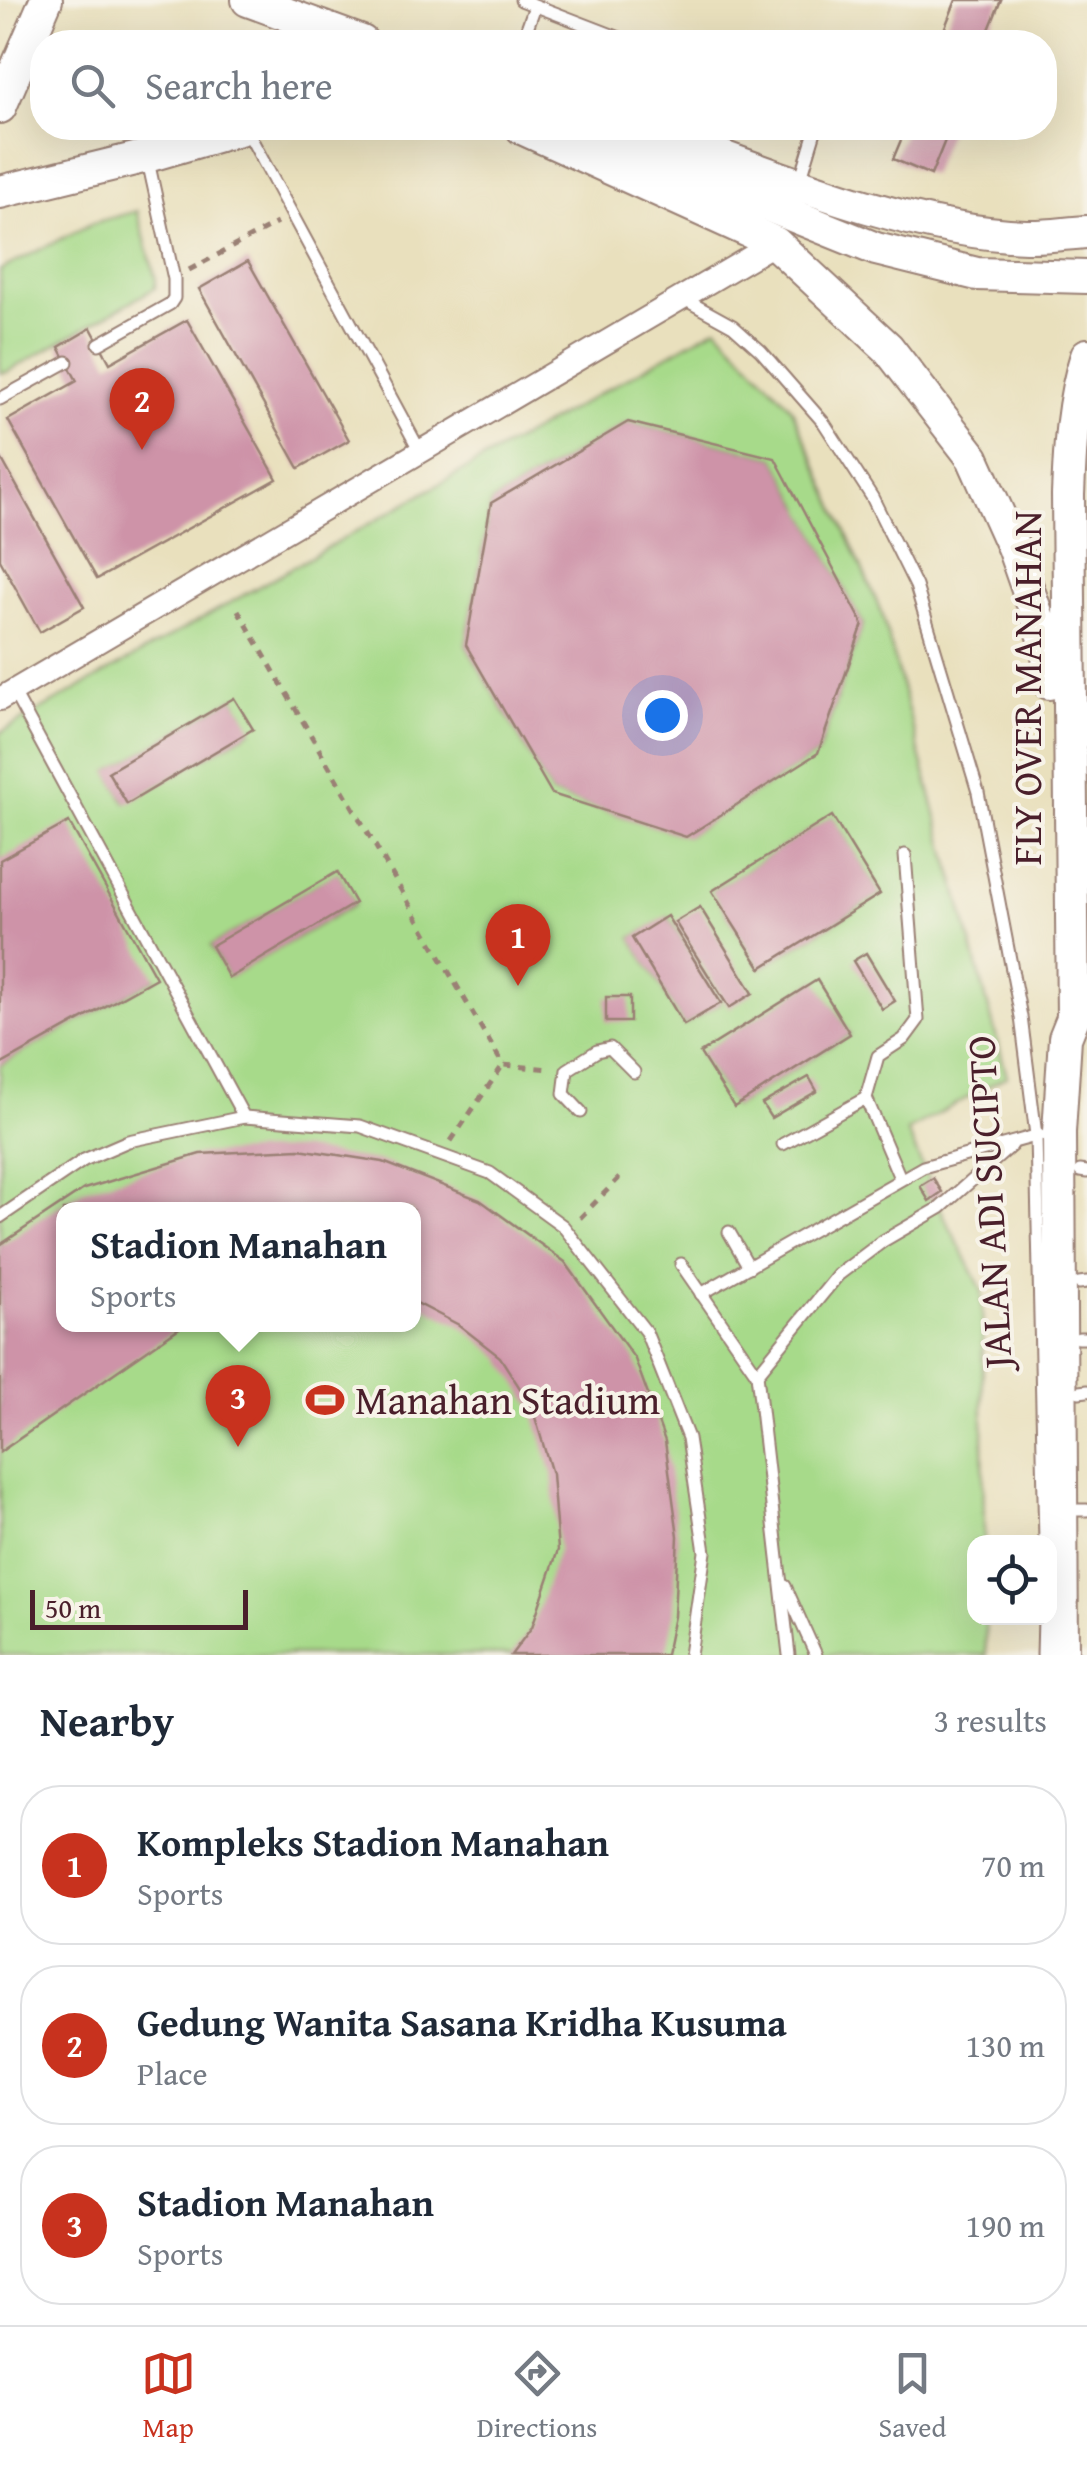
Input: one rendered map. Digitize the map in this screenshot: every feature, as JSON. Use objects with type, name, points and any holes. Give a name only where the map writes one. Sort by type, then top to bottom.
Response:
[{"type":"main road","points":[[33,30],[46,0]]},
{"type":"main road","points":[[248,0],[318,12],[344,30]]},
{"type":"main road","points":[[0,107],[30,37]]},
{"type":"main road","points":[[0,192],[202,140]]},
{"type":"main road","name":"JALAN ADI SUCIPTO","points":[[548,140],[775,243],[888,348],[973,458],[1013,547],[1048,647],[1054,969],[1058,1021],[1075,1025]]},
{"type":"main road","points":[[606,140],[876,249],[978,274],[1087,278]]},
{"type":"main road","points":[[677,140],[799,184],[936,224],[1027,236],[1087,232]]},
{"type":"main road","name":"FLY OVER MANAHAN","points":[[1075,1025],[1068,495],[1070,431],[1087,355]]},
{"type":"main road","name":"JALAN ADI SUCIPTO","points":[[1062,1655],[1064,1510],[1048,1134],[1075,1025]]},
{"type":"main road","name":"JALAN ADI SUCIPTO","points":[[1075,1025],[1083,1171],[1083,1510],[1077,1655]]},
{"type":"street","points":[[7,695],[775,243]]},
{"type":"lane","points":[[520,0],[598,30]]},
{"type":"lane","points":[[526,30],[535,6]]},
{"type":"lane","points":[[250,140],[422,453]]},
{"type":"lane","points":[[799,184],[812,140]]},
{"type":"lane","points":[[100,344],[174,298],[174,278],[147,156]]},
{"type":"lane","name":"JALAN ADI SUCIPTO","points":[[684,299],[733,326],[761,351],[824,423],[872,498],[916,586],[978,792],[1048,1134],[1045,1535]]},
{"type":"lane","points":[[0,399],[67,362]]},
{"type":"lane","points":[[7,695],[244,1117]]},
{"type":"lane","points":[[900,1178],[866,1098],[878,1056],[904,1039],[918,1020],[905,856]]},
{"type":"lane","points":[[581,1112],[564,1094],[568,1070],[598,1050],[610,1048],[634,1072]]},
{"type":"lane","points":[[784,1144],[866,1098]]},
{"type":"lane","points":[[0,1217],[84,1160],[128,1141],[244,1117],[360,1126],[490,1173],[568,1231],[646,1332],[688,1438],[705,1552],[690,1655]]},
{"type":"lane","points":[[701,1294],[923,1167],[1048,1134]]},
{"type":"lane","points":[[757,1374],[838,1275],[883,1240],[940,1208],[1017,1141]]},
{"type":"lane","points":[[729,1232],[749,1267]]},
{"type":"lane","points":[[681,1264],[757,1374],[789,1655]]},
{"type":"lane","points":[[779,1573],[816,1655]]},
{"type":"lane","points":[[1044,1625],[1044,1655]]},
{"type":"path","points":[[174,278],[290,216]]},
{"type":"path","points":[[238,610],[503,1065]]},
{"type":"path","points":[[503,1065],[568,1070]]},
{"type":"path","points":[[443,1154],[503,1065]]},
{"type":"path","points":[[568,1231],[622,1174]]},
{"type":"green space","points":[[137,211],[155,288],[0,373],[0,270],[93,223]]},
{"type":"green space","points":[[717,327],[791,407],[882,614],[1007,1076],[907,1131],[940,1208],[982,1290],[984,1535],[967,1535],[967,1625],[985,1625],[986,1655],[0,1655],[0,1065],[156,978],[0,860],[0,733]],"holes":[[[628,422],[775,458],[863,624],[818,753],[686,836],[552,794],[466,645],[491,503]],[[234,698],[252,730],[126,803],[109,772]],[[832,817],[880,894],[761,968],[713,891]],[[337,873],[355,904],[229,977],[211,946]],[[668,917],[720,1003],[684,1025],[632,938]],[[816,981],[850,1034],[734,1107],[701,1054]]]},
{"type":"building","points":[[956,0],[1001,0],[989,30],[944,30]]},
{"type":"building","points":[[901,140],[945,140],[931,175],[893,159]]},
{"type":"building","points":[[248,261],[349,440],[299,468],[199,289]]},
{"type":"building","points":[[187,320],[277,479],[97,579],[8,420],[77,381],[59,347],[91,328],[110,363]]},
{"type":"building","points":[[628,422],[775,458],[863,624],[818,753],[686,837],[552,794],[466,645],[491,503]]},
{"type":"building","points":[[0,456],[84,607],[40,632],[0,560]]},
{"type":"building","points":[[234,698],[253,729],[127,804],[108,772]]},
{"type":"building","points":[[832,816],[880,894],[761,968],[712,891]]},
{"type":"building","points":[[69,822],[156,978],[0,1065],[0,860]]},
{"type":"building","points":[[337,872],[355,903],[229,978],[211,946]]},
{"type":"building","points":[[700,907],[753,993],[729,1008],[675,922]]},
{"type":"building","points":[[667,916],[721,1003],[684,1025],[632,938]]},
{"type":"building","points":[[866,953],[895,1001],[882,1009],[853,961]]},
{"type":"building","points":[[817,980],[850,1034],[734,1107],[700,1053]]},
{"type":"building","points":[[606,997],[630,997],[630,1022],[606,1022]]},
{"type":"building","points":[[809,1077],[817,1091],[771,1118],[762,1104]]},
{"type":"building","points":[[299,1149],[383,1162],[480,1200],[565,1262],[635,1359],[665,1441],[678,1536],[674,1616],[666,1655],[511,1655],[532,1627],[558,1550],[552,1474],[532,1407],[500,1357],[459,1325],[421,1305],[421,1202],[64,1202],[84,1189],[200,1154]]},
{"type":"building","points":[[933,1178],[942,1192],[929,1201],[920,1186]]},
{"type":"building","points":[[56,1208],[56,1332],[173,1332],[0,1452],[0,1245]]},
{"type":"place","name":"Gedung Wanita Sasana Kridha Kusuma","points":[[142,450]]},
{"type":"place","name":"Kompleks Stadion Manahan","points":[[518,986]]},
{"type":"place","name":"Manahan Stadium","points":[[325,1400]]},
{"type":"place","name":"Stadion Manahan","points":[[238,1447]]}]
